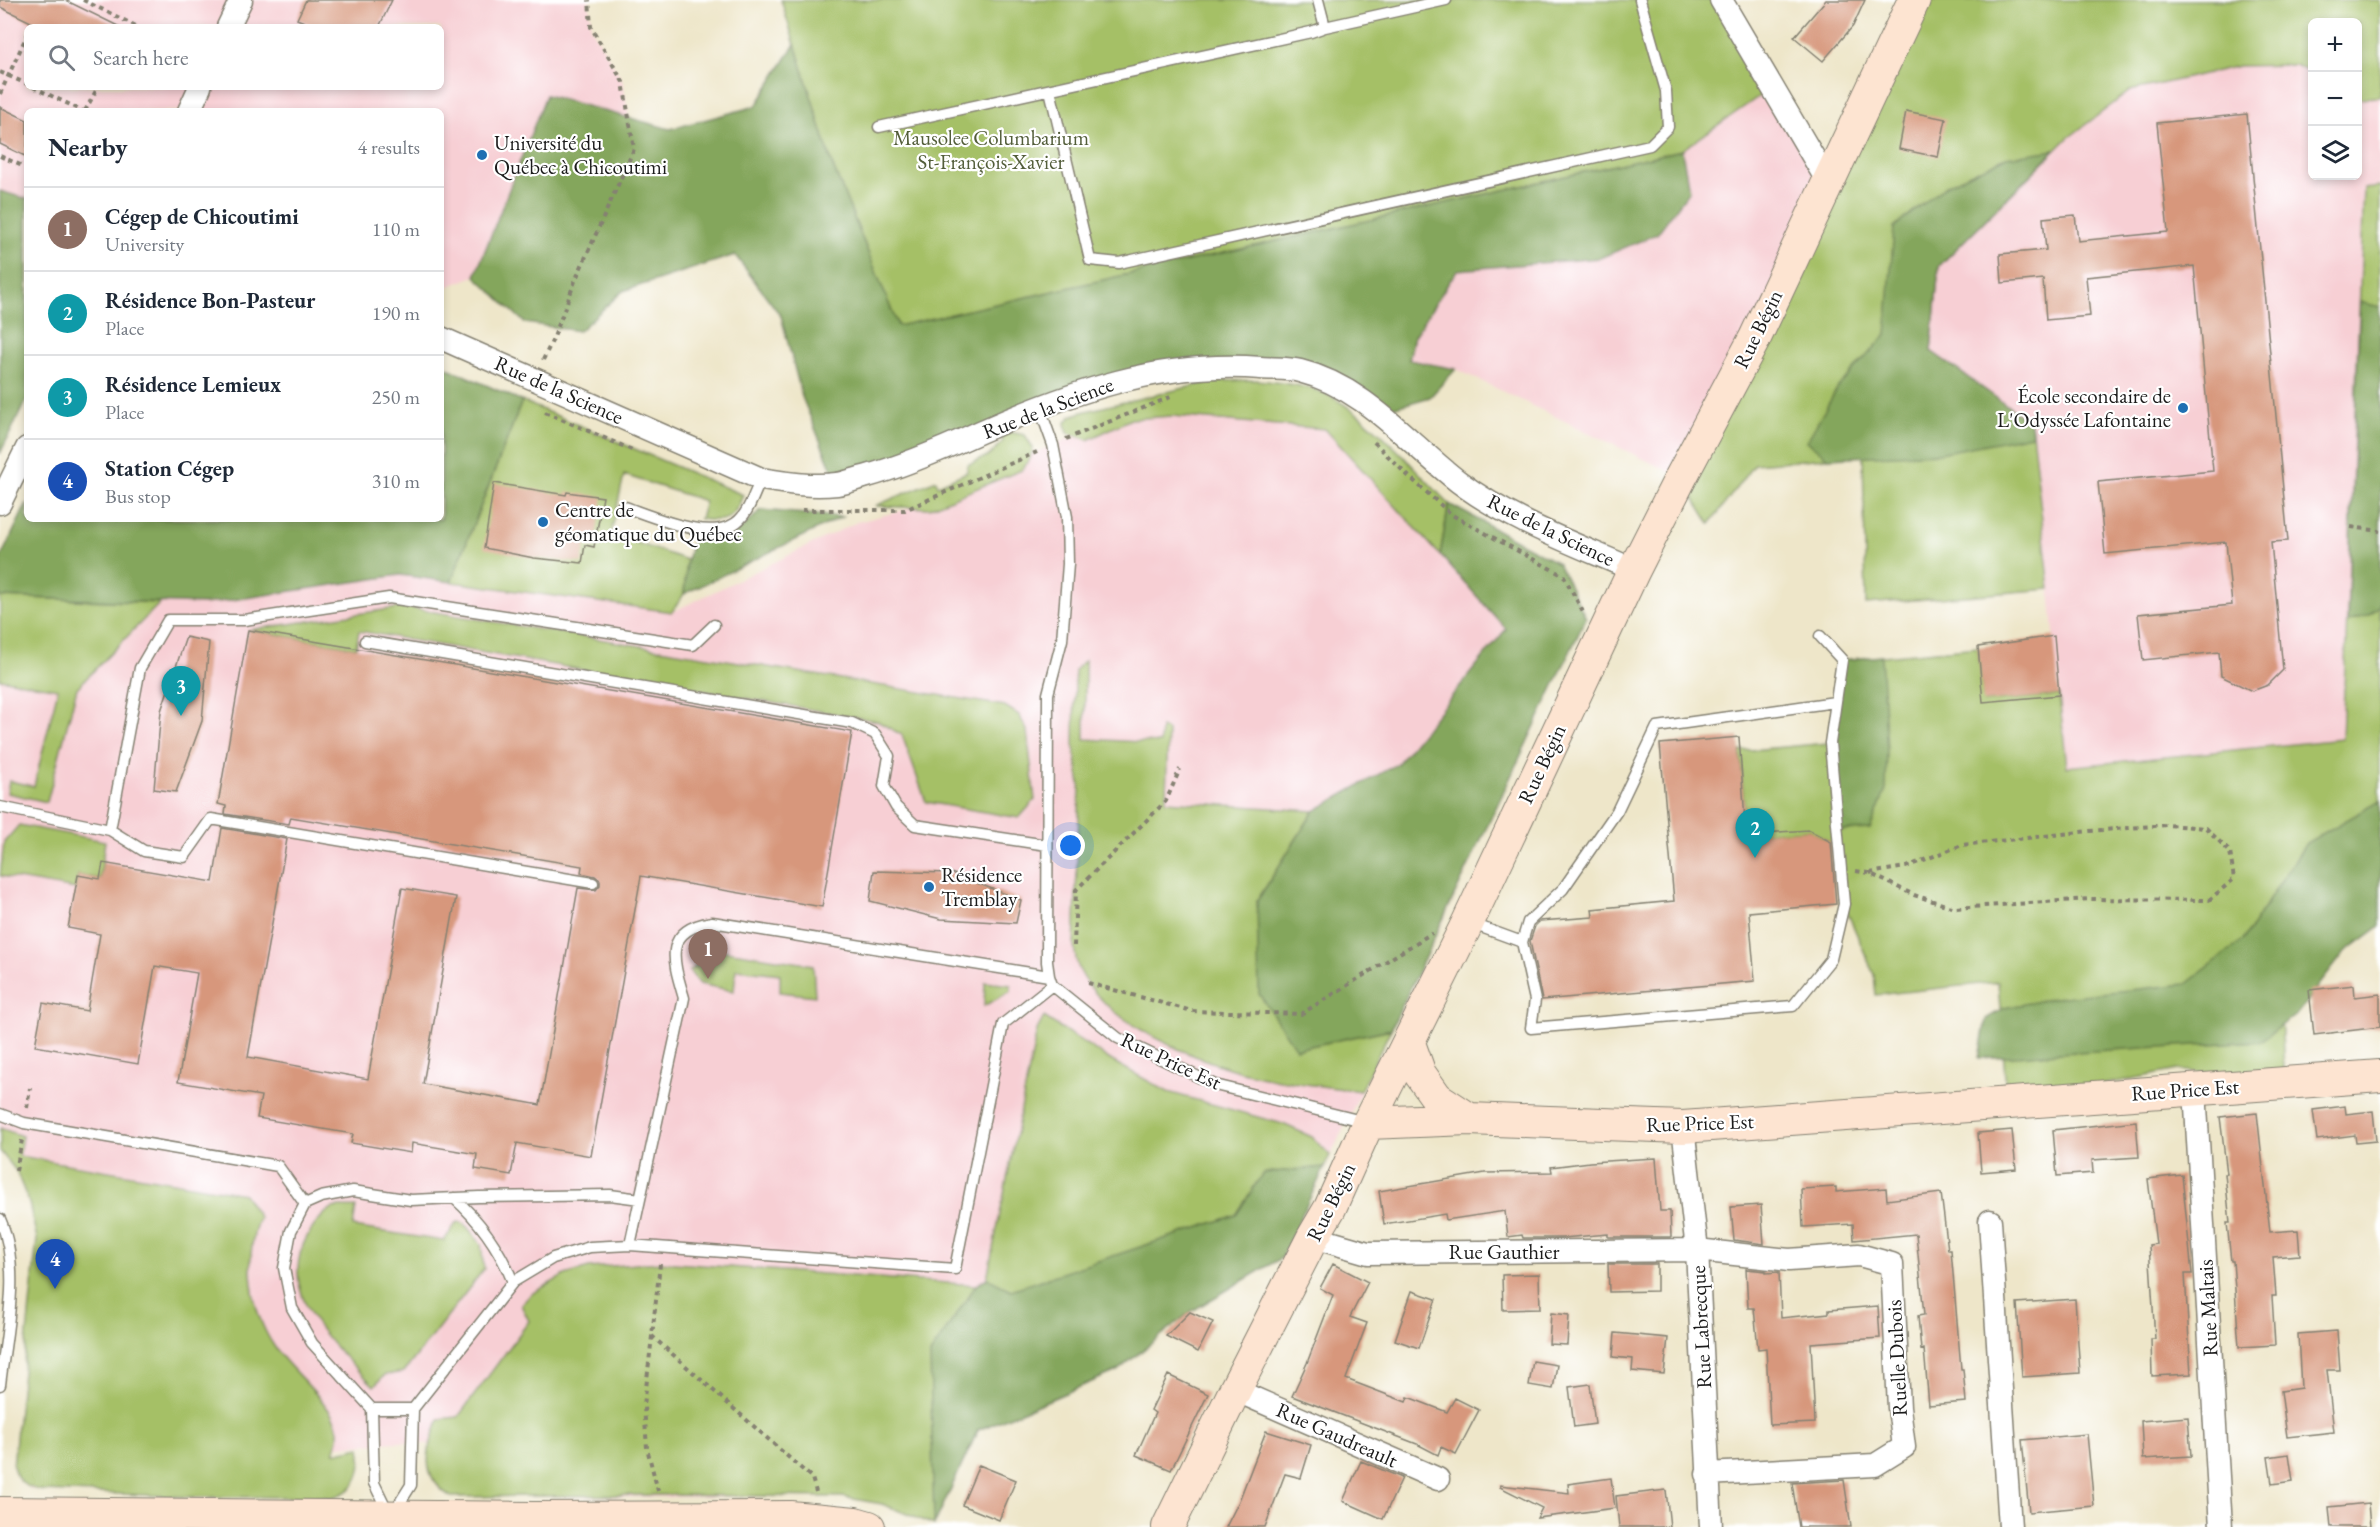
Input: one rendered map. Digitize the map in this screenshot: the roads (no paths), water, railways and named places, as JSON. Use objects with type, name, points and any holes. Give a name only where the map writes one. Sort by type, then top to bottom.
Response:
[{"type":"street","points":[[229,24],[241,0]]},
{"type":"street","points":[[1721,0],[1828,182]]},
{"type":"street","name":"Rue Bégin","points":[[1166,1523],[1330,1208],[1368,1123],[1409,1043],[1454,925],[1681,477],[1755,338],[1914,0]]},
{"type":"street","points":[[190,108],[199,90]]},
{"type":"street","name":"Rue de la Science","points":[[444,339],[760,478],[796,484],[838,484],[885,471],[936,452],[1039,406],[1112,381],[1177,369],[1240,366],[1299,371],[1342,387],[1378,412],[1460,483],[1519,519],[1634,570]]},
{"type":"street","points":[[0,503],[24,454]]},
{"type":"street","points":[[1409,1043],[1420,1074],[1437,1098],[1469,1119]]},
{"type":"street","name":"Rue Price Est","points":[[1368,1123],[1469,1119],[1683,1127],[2380,1076]]},
{"type":"street","name":"Rue Maltais","points":[[2195,1090],[2221,1527]]},
{"type":"street","name":"Rue Labrecque","points":[[1683,1127],[1697,1250],[1711,1527]]},
{"type":"street","points":[[1990,1221],[2010,1527]]},
{"type":"street","name":"Rue Gauthier","points":[[1313,1237],[1368,1252],[1697,1250]]},
{"type":"street","name":"Ruelle Dubois","points":[[1697,1250],[1789,1260],[1859,1255],[1892,1264],[1899,1408],[1904,1447],[1875,1465],[1707,1474]]},
{"type":"street","name":"Rue Gaudreault","points":[[1235,1390],[1438,1479]]},
{"type":"street","points":[[0,1513],[391,1522],[708,1522],[790,1517],[855,1523],[869,1527]]},
{"type":"lane","points":[[1318,0],[1325,27]]},
{"type":"lane","points":[[879,127],[1446,0]]},
{"type":"lane","points":[[1050,90],[1090,260],[1119,263],[1650,145],[1668,127],[1666,91],[1640,0]]},
{"type":"lane","points":[[391,1522],[411,1485],[413,1409],[513,1282],[553,1258],[590,1247],[630,1245],[955,1269],[1003,1024],[1051,980],[1047,845],[1048,694],[1062,640],[1068,564],[1067,517],[1053,445],[1039,406]]},
{"type":"lane","points":[[622,506],[689,528],[706,531],[719,529],[733,525],[742,517],[760,478]]},
{"type":"lane","points":[[110,830],[140,668],[168,620],[244,620],[389,598],[693,645],[714,625]]},
{"type":"lane","points":[[1820,636],[1842,660],[1830,743],[1844,904],[1831,959],[1793,1006],[1531,1028],[1535,1000],[1522,942],[1528,922],[1563,889],[1617,811],[1657,727],[1835,702]]},
{"type":"lane","points":[[365,641],[852,723],[875,734],[889,756],[884,786],[896,807],[915,825],[1047,845]]},
{"type":"lane","points":[[0,807],[110,830],[144,850],[184,857],[212,819],[593,883]]},
{"type":"lane","points":[[630,1245],[684,998],[673,962],[674,947],[683,934],[696,924],[712,922],[1018,972],[1051,980]]},
{"type":"lane","points":[[1454,925],[1522,942]]},
{"type":"lane","name":"Rue Price Est","points":[[1051,980],[1118,1038],[1215,1085],[1368,1123]]},
{"type":"lane","points":[[0,1114],[24,1123],[278,1166],[305,1204]]},
{"type":"lane","points":[[391,1522],[374,1483],[372,1409],[312,1343],[292,1308],[284,1268],[291,1231],[305,1204],[321,1197],[353,1191],[411,1200],[610,1195],[640,1199]]},
{"type":"lane","points":[[454,1198],[472,1214],[504,1261],[513,1282]]},
{"type":"lane","points":[[0,1219],[4,1227],[11,1269],[0,1385]]},
{"type":"lane","points":[[372,1409],[413,1409]]},
{"type":"place","name":"Université du Québec à Chicoutimi","points":[[482,155]]},
{"type":"place","name":"École secondaire de L'Odyssée Lafontaine","points":[[2183,408]]},
{"type":"place","name":"Centre de géomatique du Québec","points":[[543,522]]},
{"type":"place","name":"Résidence Lemieux","points":[[181,716]]},
{"type":"place","name":"Résidence Bon-Pasteur","points":[[1755,858]]},
{"type":"place","name":"Résidence Tremblay","points":[[929,887]]},
{"type":"place","name":"Cégep de Chicoutimi","points":[[708,979]]},
{"type":"place","name":"Station Cégep","points":[[55,1289]]},
{"type":"park label","name":"Mausolee Columbarium St-François-Xavier","points":[[991,150]]}]
